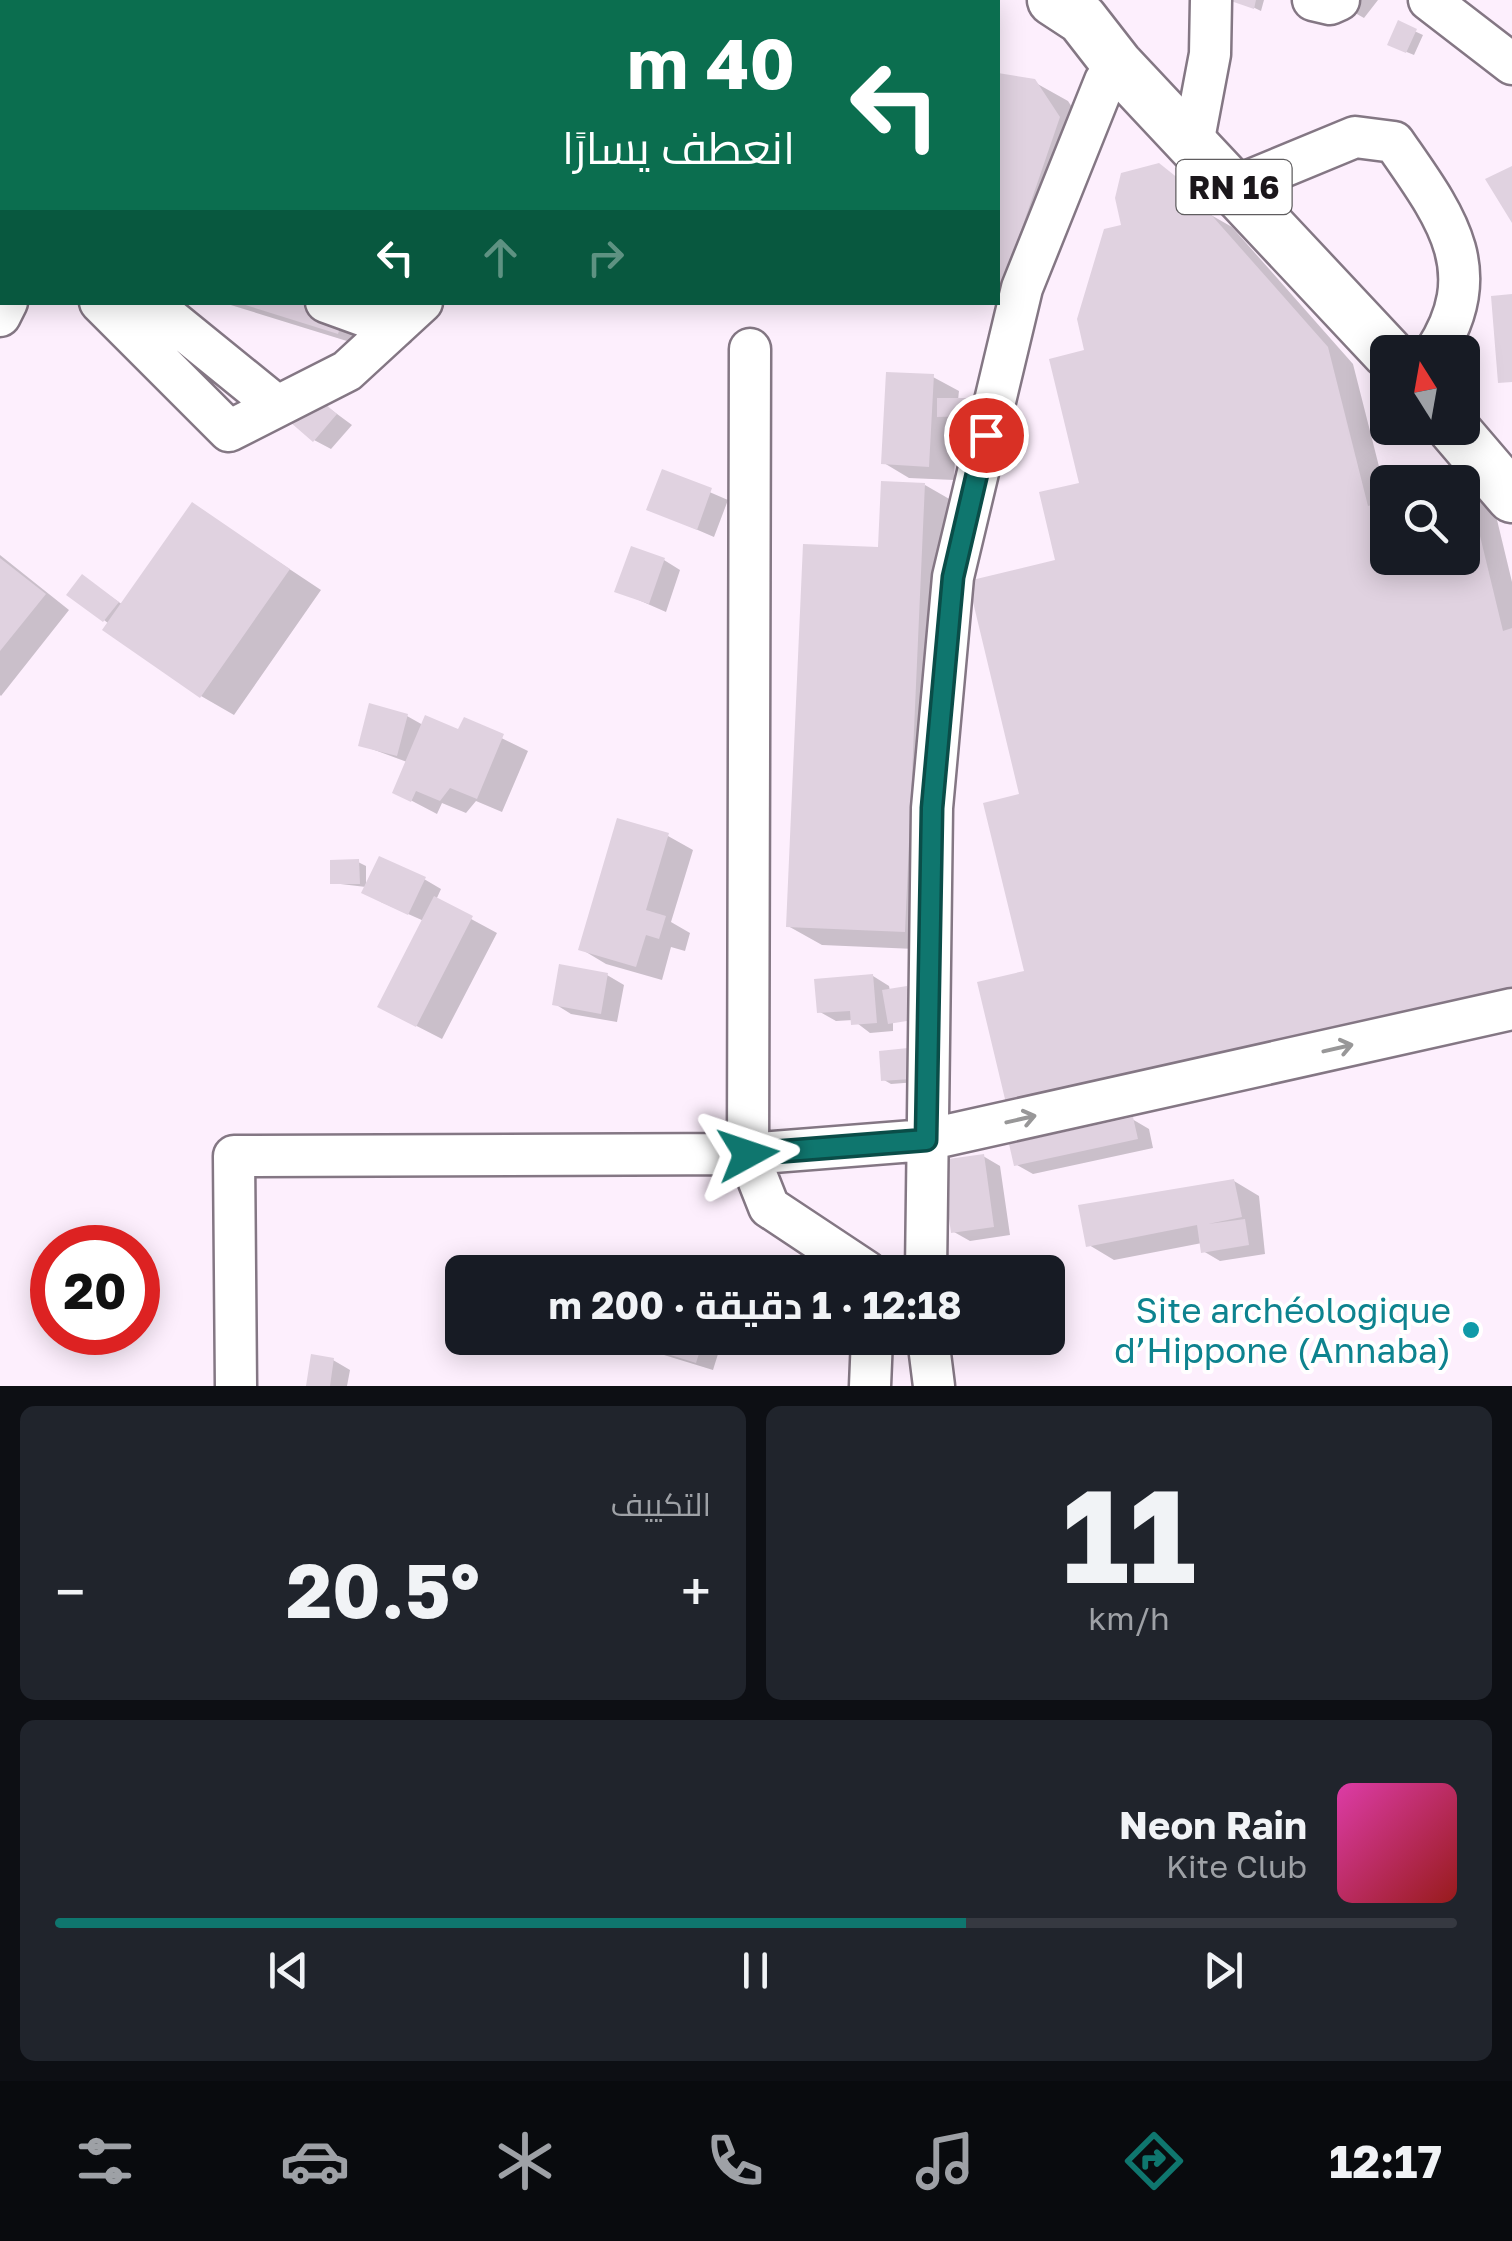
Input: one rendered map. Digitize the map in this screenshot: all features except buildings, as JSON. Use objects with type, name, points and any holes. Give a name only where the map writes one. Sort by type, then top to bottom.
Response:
[{"type":"main road","name":"RN 16","points":[[1071,6],[1117,64],[1371,335]]},
{"type":"main road","points":[[1468,445],[1512,497]]},
{"type":"street","points":[[1193,144],[1210,54],[1212,0]]},
{"type":"street","points":[[1313,0],[1330,4],[1339,0]]},
{"type":"street","points":[[1428,0],[1512,64]]},
{"type":"street","points":[[926,1255],[932,808],[953,577],[1022,288],[1105,82],[1117,64]]},
{"type":"street","points":[[1234,187],[1355,137],[1394,142],[1442,212],[1462,264],[1454,324],[1447,335]]},
{"type":"street","points":[[103,305],[229,431],[347,371],[409,315]]},
{"type":"street","points":[[153,305],[277,406]]},
{"type":"street","points":[[345,305],[409,315]]},
{"type":"street","points":[[750,349],[748,1154],[769,1208],[840,1255]]},
{"type":"street","points":[[236,1386],[234,1156],[748,1154],[926,1140],[1512,1009]]},
{"type":"street","points":[[870,1386],[871,1355]]},
{"type":"street","points":[[930,1355],[934,1386]]},
{"type":"place","name":"Site archéologique d’Hippone (Annaba)","points":[[1471,1330]]},
{"type":"route","points":[[748,1154],[926,1140],[932,808],[953,577],[986,435]]}]
